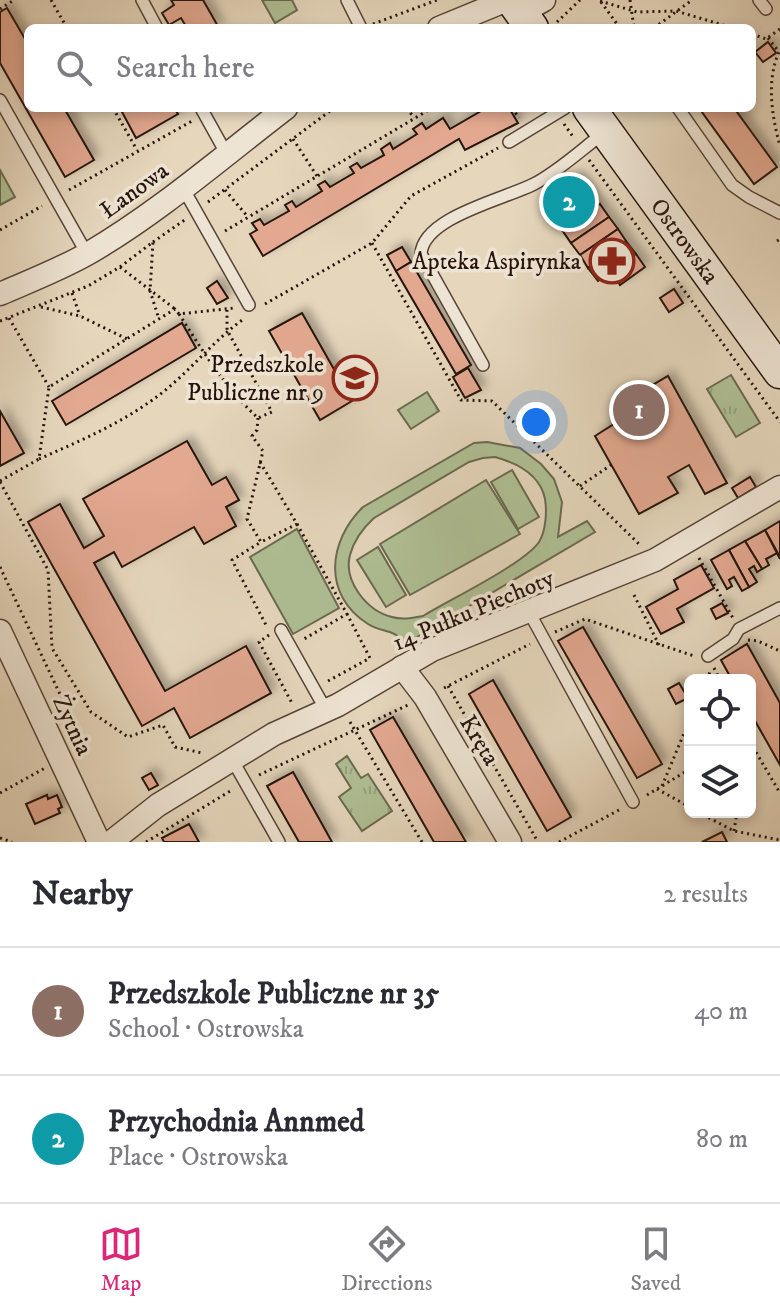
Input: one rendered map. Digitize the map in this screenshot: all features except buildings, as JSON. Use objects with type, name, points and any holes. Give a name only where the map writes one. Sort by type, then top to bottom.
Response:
[{"type":"street","points":[[460,24],[528,11]]},
{"type":"street","name":"Łanowa","points":[[1,293],[87,254],[281,112]]},
{"type":"street","name":"Ostrowska","points":[[592,129],[780,372]]},
{"type":"street","name":"14 Pułku Piechoty","points":[[111,842],[158,805],[274,734],[322,712],[432,650],[655,560],[780,487]]},
{"type":"street","name":"Żytnia","points":[[0,631],[99,842]]},
{"type":"street","name":"Kręta","points":[[402,667],[425,697],[510,842]]},
{"type":"lane","points":[[142,0],[155,24]]},
{"type":"lane","points":[[347,0],[361,24]]},
{"type":"lane","points":[[0,100],[87,254]]},
{"type":"lane","points":[[204,112],[226,153]]},
{"type":"lane","points":[[509,142],[559,112]]},
{"type":"lane","points":[[681,112],[732,185],[780,213]]},
{"type":"lane","points":[[483,365],[421,254],[421,248],[434,229],[447,220],[535,184],[592,129]]},
{"type":"lane","points":[[182,187],[250,309]]},
{"type":"lane","points":[[711,661],[736,634],[780,608]]},
{"type":"lane","points":[[529,612],[633,802]]},
{"type":"lane","points":[[281,630],[322,703],[322,712]]},
{"type":"lane","points":[[233,761],[279,842]]},
{"type":"path","points":[[0,9],[14,0]]},
{"type":"path","points":[[51,0],[65,24]]},
{"type":"path","points":[[374,24],[437,0]]},
{"type":"path","points":[[528,11],[580,0]]},
{"type":"path","points":[[600,0],[632,11],[651,14],[676,11],[720,24]]},
{"type":"path","points":[[600,0],[617,24]]},
{"type":"path","points":[[630,0],[634,24]]},
{"type":"path","points":[[659,24],[692,0]]},
{"type":"path","points":[[756,35],[766,39],[780,29]]},
{"type":"path","points":[[768,38],[779,52],[771,114],[780,146]]},
{"type":"path","points":[[115,112],[138,151]]},
{"type":"path","points":[[0,230],[201,112]]},
{"type":"path","points":[[0,321],[72,293],[120,267],[328,112]]},
{"type":"path","points":[[410,112],[414,118]]},
{"type":"path","points":[[212,239],[425,112]]},
{"type":"path","points":[[563,112],[592,129],[780,422]]},
{"type":"path","points":[[292,138],[317,176]]},
{"type":"path","points":[[225,190],[248,217]]},
{"type":"path","points":[[153,242],[150,291],[159,319]]},
{"type":"path","points":[[372,243],[461,400],[492,401],[655,560]]},
{"type":"path","points":[[120,267],[175,309]]},
{"type":"path","points":[[72,293],[80,316]]},
{"type":"path","points":[[38,306],[80,316],[127,339]]},
{"type":"path","points":[[39,459],[127,418],[163,392],[250,309]]},
{"type":"path","points":[[227,310],[227,330],[272,412],[258,418]]},
{"type":"path","points":[[179,314],[246,408],[258,418]]},
{"type":"path","points":[[9,318],[49,387]]},
{"type":"path","points":[[258,418],[257,430],[252,436],[263,451],[247,519],[261,542]]},
{"type":"path","points":[[260,462],[370,658],[321,685]]},
{"type":"path","points":[[580,486],[611,465]]},
{"type":"path","points":[[0,482],[48,570],[52,648],[91,712],[128,737],[163,725],[175,747],[233,761]]},
{"type":"path","points":[[295,709],[259,642],[271,633],[232,560],[297,524]]},
{"type":"path","points":[[690,541],[736,634],[780,651]]},
{"type":"path","points":[[0,567],[82,741],[78,748],[82,756]]},
{"type":"path","points":[[634,595],[659,645]]},
{"type":"path","points":[[298,642],[347,614]]},
{"type":"path","points":[[708,674],[711,661]]},
{"type":"path","points":[[448,686],[538,842]]},
{"type":"path","points":[[354,730],[422,842]]},
{"type":"path","points":[[662,786],[684,733]]},
{"type":"path","points":[[752,746],[780,793]]},
{"type":"path","points":[[0,793],[48,767]]},
{"type":"path","points":[[657,789],[684,804]]},
{"type":"path","points":[[709,818],[734,831],[780,840],[776,842]]},
{"type":"path","points":[[734,831],[736,818]]},
{"type":"path","points":[[0,838],[12,842]]},
{"type":"green space","points":[[262,0],[292,0],[297,10],[275,23]]},
{"type":"green space","points":[[0,170],[15,197],[0,205]]},
{"type":"green space","points":[[731,375],[760,423],[736,437],[707,389]]},
{"type":"green space","points":[[427,392],[439,411],[411,429],[398,410]]},
{"type":"green space","points":[[474,443],[520,448],[541,464],[554,479],[562,502],[558,537],[587,521],[595,532],[405,644],[392,633],[368,624],[353,612],[337,583],[337,551],[351,521],[363,507]],"holes":[[[495,457],[533,476],[545,499],[543,532],[531,551],[503,571],[423,616],[392,617],[366,602],[354,584],[349,565],[354,544],[370,522],[469,462]]]},
{"type":"green space","points":[[512,470],[539,517],[518,529],[491,482]]},
{"type":"green space","points":[[486,480],[520,534],[410,595],[380,544]]},
{"type":"green space","points":[[297,529],[339,608],[293,634],[250,557]]},
{"type":"green space","points":[[378,547],[406,595],[386,607],[357,560]]},
{"type":"green space","points":[[347,756],[361,778],[368,774],[392,811],[362,831],[339,797],[351,788],[336,764]]},
{"type":"place","name":"Przychodnia Annmed","points":[[569,202]]},
{"type":"place","name":"Apteka Aspirynka","points":[[612,261]]},
{"type":"place","name":"Przedszkole Publiczne nr 9","points":[[355,378]]},
{"type":"place","name":"Przedszkole Publiczne nr 35","points":[[639,410]]}]
